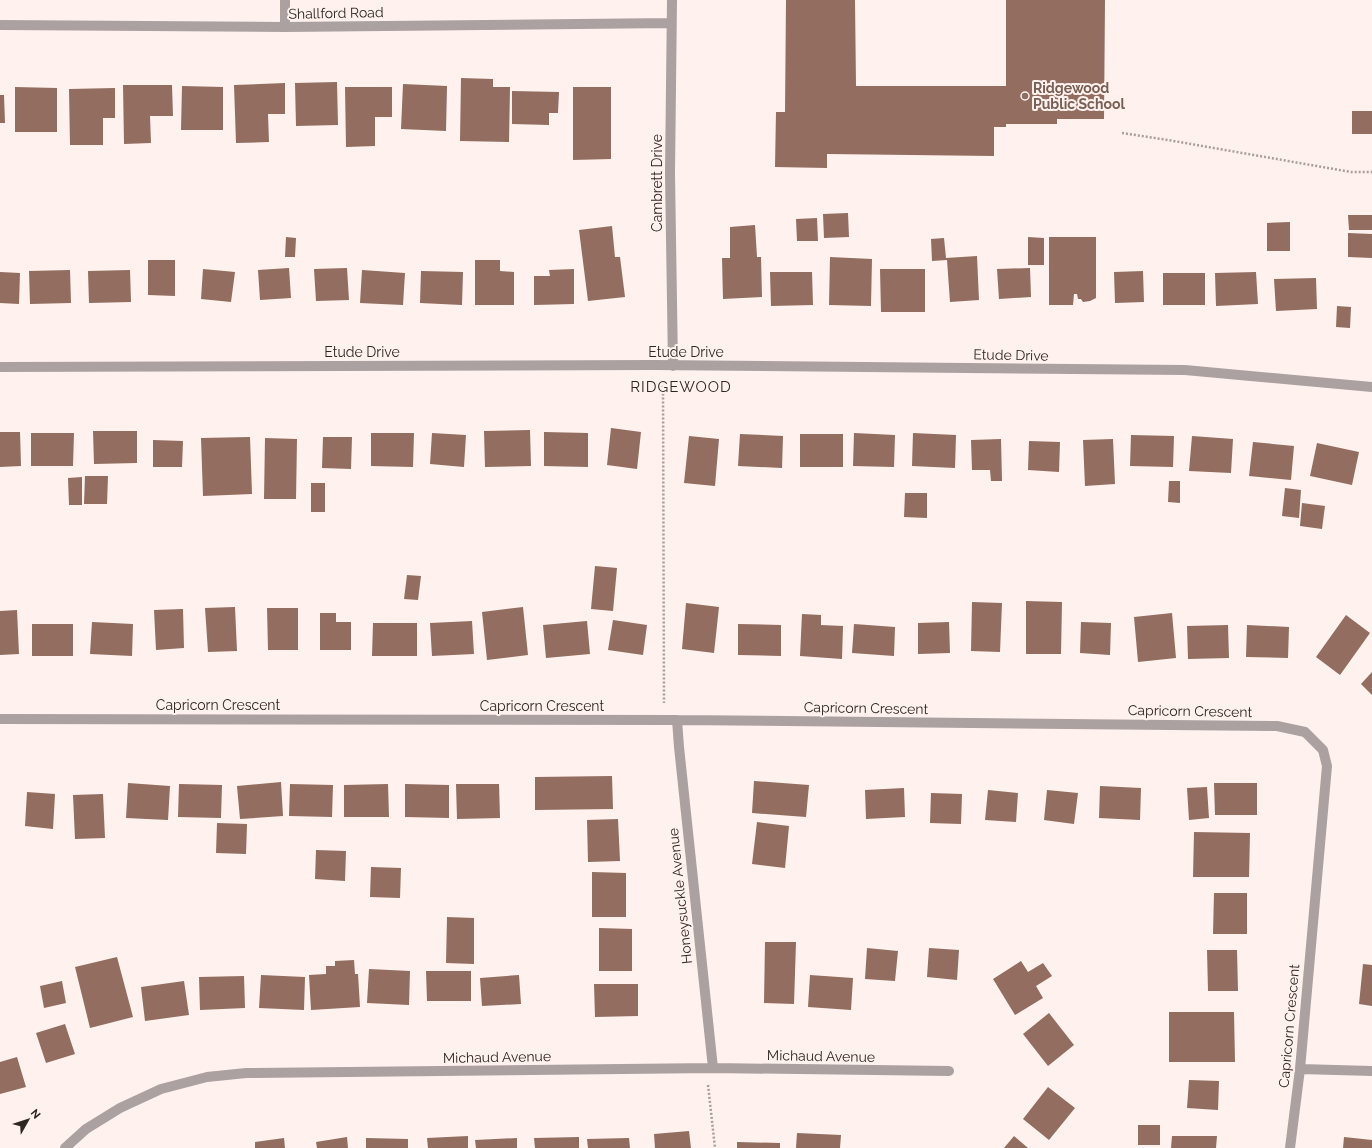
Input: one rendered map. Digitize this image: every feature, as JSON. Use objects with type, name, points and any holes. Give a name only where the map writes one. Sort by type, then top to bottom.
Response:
[{"type":"street","points":[[285,0],[285,28]]},
{"type":"street","name":"Cambrett Drive","points":[[672,0],[670,173],[673,366]]},
{"type":"street","name":"Shallford Road","points":[[0,26],[285,28],[672,23]]},
{"type":"street","name":"Etude Drive","points":[[0,367],[673,366],[1185,370],[1372,387]]},
{"type":"street","name":"Capricorn Crescent","points":[[0,719],[677,720],[1277,726],[1305,732],[1323,750],[1327,766],[1300,1069],[1290,1148]]},
{"type":"street","name":"Honeysuckle Avenue","points":[[677,720],[680,763],[713,1068]]},
{"type":"street","name":"Michaud Avenue","points":[[65,1148],[86,1130],[120,1108],[161,1090],[207,1077],[246,1074],[713,1068],[949,1071]]},
{"type":"street","points":[[1300,1069],[1372,1071]]},
{"type":"path","points":[[1122,133],[1351,172],[1372,172]]},
{"type":"path","points":[[660,380],[663,387],[664,704]]},
{"type":"path","points":[[707,1084],[715,1148]]},
{"type":"building","points":[[786,0],[855,0],[856,86],[1006,86],[1006,0],[1105,0],[1104,119],[1057,119],[1057,124],[1006,124],[1006,127],[994,127],[994,156],[827,154],[827,168],[775,167],[776,112],[785,112]]},
{"type":"building","points":[[461,78],[493,79],[493,87],[510,87],[509,142],[460,141]]},
{"type":"building","points":[[337,82],[338,125],[296,126],[295,83]]},
{"type":"building","points":[[285,83],[285,114],[268,114],[269,142],[236,143],[234,85]]},
{"type":"building","points":[[403,84],[447,86],[446,131],[401,129]]},
{"type":"building","points":[[123,85],[172,85],[173,116],[150,116],[151,143],[124,144]]},
{"type":"building","points":[[182,86],[223,87],[223,130],[181,130]]},
{"type":"building","points":[[15,87],[57,88],[57,132],[15,132]]},
{"type":"building","points":[[345,87],[392,87],[392,117],[375,117],[375,146],[346,147]]},
{"type":"building","points":[[573,87],[611,87],[611,159],[573,160]]},
{"type":"building","points":[[115,88],[115,118],[103,118],[103,145],[70,145],[69,89]]},
{"type":"building","points":[[512,91],[559,92],[558,113],[549,113],[549,125],[512,124]]},
{"type":"building","points":[[0,95],[4,95],[5,123],[0,123]]},
{"type":"building","points":[[1352,111],[1372,111],[1372,134],[1352,134]]},
{"type":"building","points":[[848,213],[849,237],[824,238],[823,214]]},
{"type":"building","points":[[1348,215],[1372,215],[1372,230],[1349,230]]},
{"type":"building","points":[[817,218],[818,241],[797,241],[796,219]]},
{"type":"building","points":[[1290,222],[1290,251],[1267,251],[1267,223]]},
{"type":"building","points":[[755,225],[757,257],[761,257],[762,297],[723,299],[722,258],[730,258],[730,227]]},
{"type":"building","points":[[612,226],[615,257],[620,257],[625,297],[588,301],[579,230]]},
{"type":"building","points":[[1348,233],[1372,234],[1372,258],[1348,257]]},
{"type":"building","points":[[286,237],[296,238],[295,257],[285,257]]},
{"type":"building","points":[[1028,237],[1044,238],[1044,265],[1028,265]]},
{"type":"building","points":[[1049,237],[1096,237],[1096,298],[1083,302],[1081,299],[1078,299],[1077,294],[1074,294],[1073,305],[1049,305]]},
{"type":"building","points":[[944,238],[946,258],[977,256],[979,300],[950,302],[947,260],[932,261],[931,239]]},
{"type":"building","points":[[830,257],[872,259],[871,306],[829,305]]},
{"type":"building","points":[[148,260],[175,260],[175,296],[148,295]]},
{"type":"building","points":[[475,260],[500,260],[500,271],[514,272],[514,305],[475,305]]},
{"type":"building","points":[[289,268],[291,298],[260,300],[258,270]]},
{"type":"building","points":[[347,268],[349,300],[316,301],[314,269]]},
{"type":"building","points":[[1030,268],[1031,297],[999,299],[997,269]]},
{"type":"building","points":[[203,269],[235,272],[231,302],[201,299]]},
{"type":"building","points":[[574,269],[574,304],[534,305],[534,276],[550,276],[549,270]]},
{"type":"building","points":[[880,269],[925,269],[925,312],[881,312]]},
{"type":"building","points":[[70,270],[71,303],[30,304],[29,271]]},
{"type":"building","points":[[130,270],[131,302],[89,303],[88,271]]},
{"type":"building","points":[[362,270],[405,273],[403,305],[360,303]]},
{"type":"building","points":[[421,271],[463,272],[462,305],[420,303]]},
{"type":"building","points":[[1143,271],[1144,302],[1115,303],[1114,272]]},
{"type":"building","points":[[0,272],[20,273],[19,304],[0,303]]},
{"type":"building","points":[[770,272],[812,272],[813,305],[771,306]]},
{"type":"building","points":[[1256,272],[1258,304],[1216,306],[1215,273]]},
{"type":"building","points":[[1163,273],[1205,273],[1205,305],[1163,305]]},
{"type":"building","points":[[1316,278],[1317,309],[1276,311],[1274,279]]},
{"type":"building","points":[[1337,306],[1351,307],[1350,328],[1336,327]]},
{"type":"building","points":[[611,428],[641,432],[637,469],[607,465]]},
{"type":"building","points":[[530,430],[531,466],[485,467],[484,431]]},
{"type":"building","points":[[93,431],[137,431],[137,463],[94,464]]},
{"type":"building","points":[[0,432],[20,432],[21,466],[0,467]]},
{"type":"building","points":[[544,432],[588,433],[588,467],[544,466]]},
{"type":"building","points":[[31,433],[74,433],[73,466],[31,466]]},
{"type":"building","points":[[371,433],[414,433],[413,467],[371,466]]},
{"type":"building","points":[[432,433],[466,435],[464,467],[430,464]]},
{"type":"building","points":[[854,433],[895,435],[894,467],[853,466]]},
{"type":"building","points":[[913,433],[956,435],[955,468],[912,466]]},
{"type":"building","points":[[740,434],[783,436],[782,468],[738,466]]},
{"type":"building","points":[[800,434],[843,434],[843,467],[800,467]]},
{"type":"building","points":[[1131,435],[1174,436],[1173,467],[1130,466]]},
{"type":"building","points":[[689,436],[719,439],[715,486],[684,483]]},
{"type":"building","points":[[1192,436],[1233,439],[1231,473],[1189,471]]},
{"type":"building","points":[[250,437],[252,494],[203,496],[201,438]]},
{"type":"building","points":[[323,437],[352,437],[351,469],[322,468]]},
{"type":"building","points":[[265,438],[297,439],[296,499],[264,499]]},
{"type":"building","points":[[1001,439],[1002,481],[991,481],[990,470],[972,470],[971,440]]},
{"type":"building","points":[[1113,439],[1115,484],[1085,486],[1083,440]]},
{"type":"building","points":[[153,440],[183,441],[182,467],[153,467]]},
{"type":"building","points":[[1029,441],[1060,442],[1059,472],[1028,470]]},
{"type":"building","points":[[1253,442],[1294,446],[1291,480],[1249,476]]},
{"type":"building","points":[[1317,443],[1359,452],[1352,485],[1310,476]]},
{"type":"building","points":[[85,476],[108,476],[107,504],[84,504]]},
{"type":"building","points":[[82,477],[82,505],[69,505],[68,478]]},
{"type":"building","points":[[1169,481],[1180,481],[1180,503],[1168,502]]},
{"type":"building","points":[[311,483],[325,483],[325,512],[311,512]]},
{"type":"building","points":[[1285,488],[1301,490],[1299,518],[1282,516]]},
{"type":"building","points":[[905,493],[927,493],[927,518],[904,517]]},
{"type":"building","points":[[1302,503],[1325,506],[1322,529],[1300,526]]},
{"type":"building","points":[[595,566],[617,568],[613,611],[591,609]]},
{"type":"building","points":[[407,575],[421,576],[418,600],[404,599]]},
{"type":"building","points":[[1026,601],[1062,602],[1061,654],[1026,654]]},
{"type":"building","points":[[972,602],[1002,603],[1000,652],[971,651]]},
{"type":"building","points":[[686,603],[719,607],[714,653],[682,649]]},
{"type":"building","points":[[235,607],[237,651],[208,652],[205,608]]},
{"type":"building","points":[[523,607],[528,655],[487,660],[482,612]]},
{"type":"building","points":[[267,608],[298,608],[298,650],[268,650]]},
{"type":"building","points":[[183,609],[184,648],[156,650],[154,610]]},
{"type":"building","points":[[17,610],[19,654],[0,655],[0,611]]},
{"type":"building","points":[[320,613],[336,613],[336,622],[351,622],[351,650],[320,650]]},
{"type":"building","points":[[1172,613],[1176,658],[1138,662],[1134,617]]},
{"type":"building","points":[[802,614],[821,615],[821,625],[843,626],[842,659],[800,656]]},
{"type":"building","points":[[1346,615],[1370,633],[1340,675],[1316,657]]},
{"type":"building","points":[[613,620],[647,625],[643,655],[608,650]]},
{"type":"building","points":[[472,621],[474,654],[432,656],[430,623]]},
{"type":"building","points":[[587,621],[590,654],[546,658],[543,625]]},
{"type":"building","points":[[92,622],[133,624],[132,656],[90,654]]},
{"type":"building","points":[[949,622],[950,653],[918,654],[918,623]]},
{"type":"building","points":[[1081,622],[1111,623],[1110,655],[1080,653]]},
{"type":"building","points":[[373,623],[417,623],[417,656],[372,656]]},
{"type":"building","points":[[32,624],[73,624],[73,656],[32,656]]},
{"type":"building","points":[[738,624],[781,625],[781,656],[738,655]]},
{"type":"building","points":[[854,624],[895,627],[894,656],[852,653]]},
{"type":"building","points":[[1228,625],[1229,658],[1188,659],[1187,626]]},
{"type":"building","points":[[1247,625],[1289,627],[1288,658],[1246,657]]},
{"type":"building","points":[[1372,672],[1372,695],[1361,684]]},
{"type":"building","points":[[612,776],[613,809],[535,810],[535,777]]},
{"type":"building","points":[[754,781],[809,785],[806,817],[752,813]]},
{"type":"building","points":[[281,782],[283,816],[240,819],[237,786]]},
{"type":"building","points":[[128,783],[170,786],[168,820],[126,818]]},
{"type":"building","points":[[1214,783],[1257,783],[1257,815],[1215,815]]},
{"type":"building","points":[[179,784],[222,785],[221,818],[178,817]]},
{"type":"building","points":[[290,784],[333,785],[332,817],[289,816]]},
{"type":"building","points":[[388,784],[389,817],[344,817],[344,785]]},
{"type":"building","points":[[405,784],[449,785],[449,818],[405,817]]},
{"type":"building","points":[[456,784],[499,784],[500,818],[457,819]]},
{"type":"building","points":[[1100,786],[1141,788],[1140,820],[1099,818]]},
{"type":"building","points":[[1207,787],[1209,818],[1189,820],[1187,788]]},
{"type":"building","points":[[904,788],[905,817],[866,819],[865,790]]},
{"type":"building","points":[[988,790],[1018,793],[1016,822],[985,820]]},
{"type":"building","points":[[1047,790],[1078,793],[1074,824],[1044,820]]},
{"type":"building","points":[[27,792],[55,794],[53,829],[25,826]]},
{"type":"building","points":[[931,793],[962,794],[961,824],[930,823]]},
{"type":"building","points":[[103,794],[105,838],[75,839],[73,795]]},
{"type":"building","points":[[618,819],[620,861],[588,862],[587,820]]},
{"type":"building","points":[[757,822],[789,826],[785,868],[752,864]]},
{"type":"building","points":[[217,823],[247,824],[246,854],[216,853]]},
{"type":"building","points":[[1194,832],[1250,833],[1249,877],[1193,877]]},
{"type":"building","points":[[316,850],[346,851],[345,881],[315,879]]},
{"type":"building","points":[[371,867],[401,868],[400,898],[370,897]]},
{"type":"building","points":[[592,872],[626,873],[626,917],[592,917]]},
{"type":"building","points":[[1214,893],[1247,893],[1247,934],[1213,934]]},
{"type":"building","points":[[447,917],[474,918],[474,964],[446,963]]},
{"type":"building","points":[[599,928],[632,929],[632,971],[599,971]]},
{"type":"building","points":[[765,942],[796,942],[794,1004],[764,1003]]},
{"type":"building","points":[[867,948],[898,951],[895,981],[865,979]]},
{"type":"building","points":[[929,948],[959,950],[957,980],[927,977]]},
{"type":"building","points":[[1207,950],[1237,950],[1238,991],[1208,991]]},
{"type":"building","points":[[117,957],[133,1017],[90,1028],[75,967]]},
{"type":"building","points":[[354,960],[355,974],[358,974],[360,1007],[311,1010],[309,975],[326,974],[326,966],[335,966],[335,961]]},
{"type":"building","points":[[1021,961],[1028,972],[1043,963],[1052,976],[1036,986],[1043,998],[1015,1015],[993,979]]},
{"type":"building","points":[[1363,964],[1372,965],[1372,1006],[1359,1004]]},
{"type":"building","points":[[369,969],[410,971],[409,1005],[367,1003]]},
{"type":"building","points":[[426,971],[471,971],[471,1001],[427,1001]]},
{"type":"building","points":[[261,975],[305,977],[304,1010],[259,1008]]},
{"type":"building","points":[[519,975],[521,1004],[482,1006],[480,978]]},
{"type":"building","points":[[810,975],[853,978],[851,1010],[808,1007]]},
{"type":"building","points":[[244,976],[245,1008],[200,1010],[199,977]]},
{"type":"building","points":[[62,981],[66,1003],[44,1008],[40,986]]},
{"type":"building","points":[[184,981],[189,1015],[145,1021],[141,987]]},
{"type":"building","points":[[594,984],[638,984],[638,1016],[595,1017]]},
{"type":"building","points":[[1169,1012],[1234,1012],[1235,1062],[1169,1062]]},
{"type":"building","points":[[1049,1013],[1074,1045],[1048,1066],[1023,1034]]},
{"type":"building","points":[[65,1024],[75,1054],[46,1063],[36,1033]]},
{"type":"building","points":[[17,1057],[26,1087],[0,1094],[0,1062]]},
{"type":"building","points":[[1189,1080],[1219,1081],[1218,1110],[1187,1108]]},
{"type":"building","points":[[1048,1087],[1075,1108],[1049,1140],[1023,1119]]},
{"type":"building","points":[[1138,1125],[1160,1125],[1160,1145],[1138,1145]]},
{"type":"building","points":[[689,1131],[691,1148],[655,1148],[654,1134]]},
{"type":"building","points":[[797,1133],[841,1135],[840,1148],[796,1148]]},
{"type":"building","points":[[468,1136],[468,1148],[428,1148],[427,1138]]},
{"type":"building","points":[[1014,1136],[1028,1148],[1004,1148]]},
{"type":"building","points":[[1172,1136],[1217,1136],[1216,1148],[1171,1148]]},
{"type":"building","points":[[347,1137],[348,1148],[317,1148],[316,1142]]},
{"type":"building","points":[[579,1137],[579,1148],[535,1148],[534,1138]]},
{"type":"building","points":[[1344,1137],[1372,1140],[1372,1148],[1343,1148]]},
{"type":"building","points":[[284,1138],[285,1148],[255,1148],[255,1142]]},
{"type":"building","points":[[366,1138],[408,1139],[408,1148],[366,1148]]},
{"type":"building","points":[[517,1138],[517,1148],[476,1148],[475,1140]]},
{"type":"building","points":[[629,1138],[630,1148],[588,1148],[587,1139]]},
{"type":"building","points":[[737,1142],[780,1143],[780,1148],[737,1148]]},
{"type":"place","name":"Ridgewood Public School","points":[[1025,96]]},
{"type":"district","name":"RIDGEWOOD","points":[[681,387]]}]
